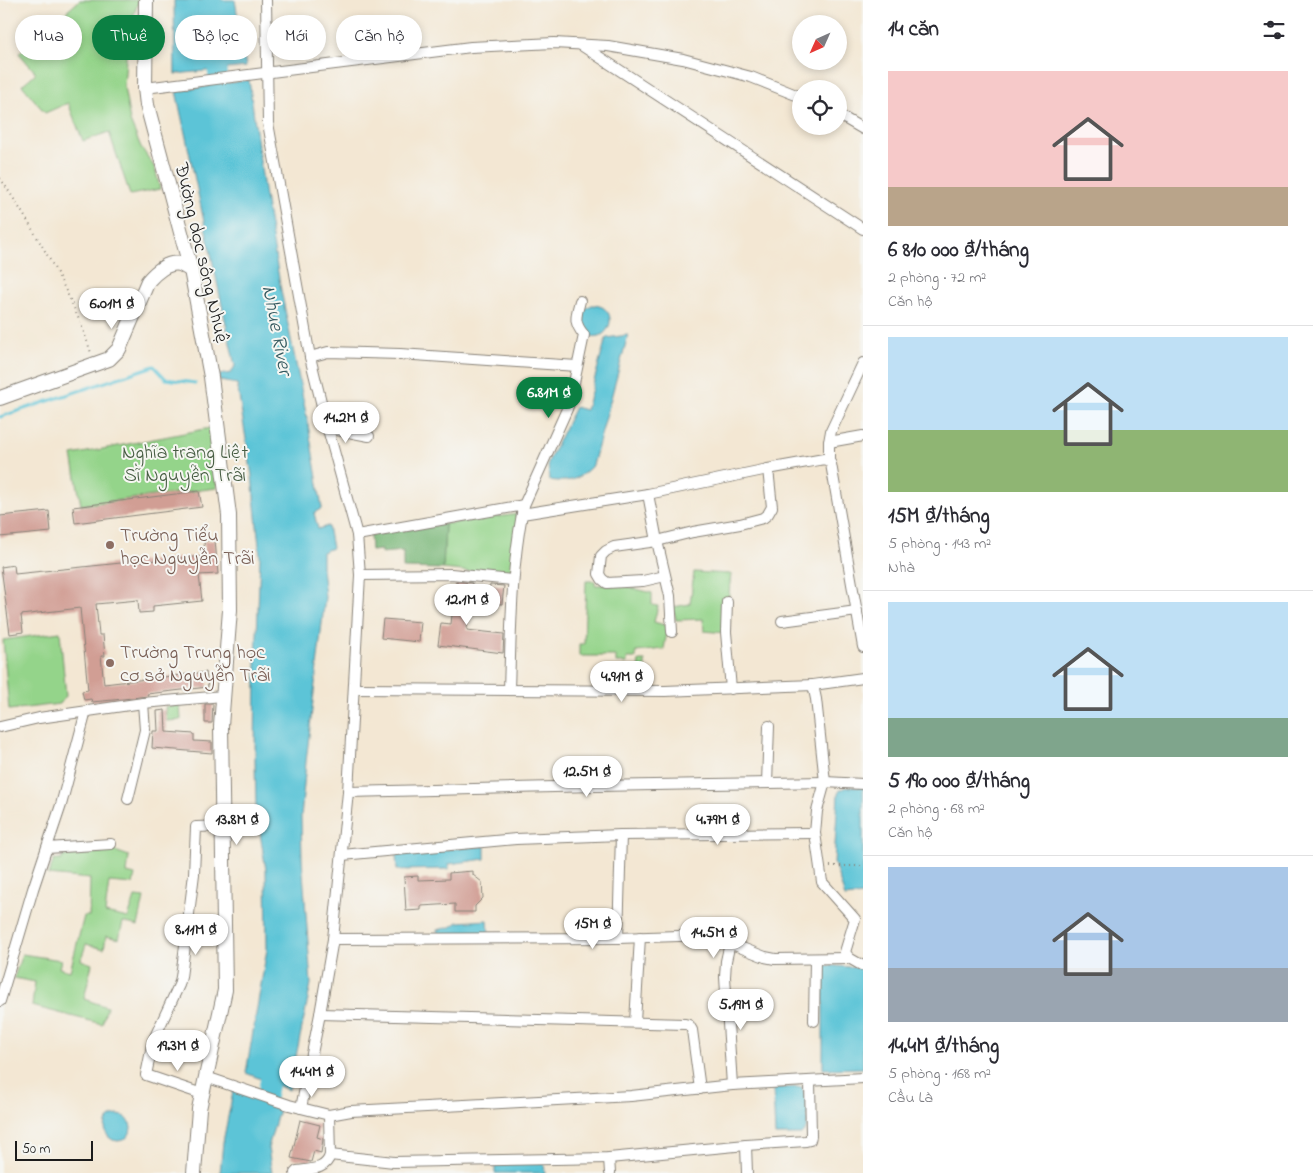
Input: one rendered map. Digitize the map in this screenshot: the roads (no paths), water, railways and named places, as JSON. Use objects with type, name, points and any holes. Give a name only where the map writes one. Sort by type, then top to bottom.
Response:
[{"type":"street","name":"Đường dọc sông Nhuệ","points":[[146,0],[145,88],[147,105],[191,270],[211,377],[229,515],[230,610],[221,726],[225,990],[199,1109],[194,1173]]},
{"type":"street","points":[[266,0],[268,123],[310,358],[327,428],[357,535],[360,575],[348,792],[333,939],[301,1108]]},
{"type":"street","points":[[145,88],[471,47],[554,43],[608,46],[683,59],[751,77],[792,93]]},
{"type":"street","points":[[580,44],[863,229]]},
{"type":"street","points":[[847,120],[863,129]]},
{"type":"street","points":[[0,398],[109,359],[119,349],[148,281],[153,275],[164,268],[176,264],[191,270]]},
{"type":"street","points":[[509,690],[512,580],[516,544],[523,510],[571,397],[584,335],[576,324],[580,301]]},
{"type":"street","points":[[310,358],[328,352],[400,354],[577,366]]},
{"type":"street","points":[[863,363],[831,431],[828,442],[829,461],[863,647]]},
{"type":"street","points":[[327,428],[369,436]]},
{"type":"street","points":[[828,442],[863,436]]},
{"type":"street","points":[[357,535],[523,510],[648,494],[768,469],[824,460],[829,461]]},
{"type":"street","points":[[665,576],[643,581],[607,583],[599,574],[601,556],[606,551],[614,548],[657,541],[763,518],[772,507],[768,469]]},
{"type":"street","points":[[648,494],[670,596],[672,632]]},
{"type":"street","points":[[360,575],[451,574],[512,580]]},
{"type":"street","points":[[727,602],[726,632],[731,689]]},
{"type":"street","points":[[782,621],[857,611]]},
{"type":"street","points":[[354,689],[665,691],[813,685],[863,678]]},
{"type":"street","points":[[813,685],[825,782],[816,811],[815,833],[822,882],[855,919],[845,952],[849,958],[863,966]]},
{"type":"street","points":[[0,727],[39,718],[143,703],[223,696]]},
{"type":"street","points":[[128,799],[145,730],[143,703]]},
{"type":"street","points":[[0,1001],[61,805],[83,718],[88,711]]},
{"type":"street","points":[[767,783],[769,726]]},
{"type":"street","points":[[348,792],[825,782],[863,784]]},
{"type":"street","points":[[202,1094],[146,1075],[153,1041],[181,977],[194,874],[196,827],[223,826]]},
{"type":"street","points":[[342,855],[516,839],[621,835],[815,833]]},
{"type":"street","points":[[618,938],[621,835]]},
{"type":"street","points":[[47,848],[112,844]]},
{"type":"street","points":[[333,939],[618,938],[709,934],[765,957],[775,959],[849,958]]},
{"type":"street","points":[[635,1022],[640,937]]},
{"type":"street","points":[[730,943],[725,977],[732,1085]]},
{"type":"street","points":[[814,1021],[815,959]]},
{"type":"street","points":[[320,1014],[685,1024],[689,1025],[692,1030],[700,1089]]},
{"type":"street","points":[[206,1077],[289,1105],[329,1115],[351,1111],[631,1096],[732,1085],[863,1078]]},
{"type":"street","points":[[330,1155],[394,1162],[609,1158],[806,1141],[810,1140],[811,1136],[810,1081]]},
{"type":"street","points":[[295,1173],[297,1171],[322,1167],[328,1161],[330,1155],[329,1115]]},
{"type":"street","points":[[746,1146],[747,1173]]},
{"type":"street","points":[[609,1158],[610,1173]]},
{"type":"street","points":[[394,1162],[395,1173]]},
{"type":"water","points":[[174,0],[235,0],[237,15],[175,15],[175,60],[245,60],[246,67],[175,74]]},
{"type":"water","points":[[249,80],[264,190],[281,290],[307,418],[322,508],[314,513],[318,529],[328,526],[332,548],[322,552],[325,597],[301,817],[311,984],[289,1090],[246,1073],[267,949],[266,870],[256,809],[255,759],[260,556],[252,476],[237,384],[220,381],[219,375],[231,373],[235,366],[176,91]]},
{"type":"water","points":[[592,305],[602,307],[610,318],[606,331],[601,335],[593,336],[584,333],[580,314]]},
{"type":"water","points":[[628,335],[593,465],[583,474],[568,481],[549,480],[548,462],[575,407],[586,410],[606,338]]},
{"type":"water","points":[[848,787],[863,787],[863,895],[845,897],[834,863],[838,794],[842,789]]},
{"type":"water","points":[[485,846],[485,859],[449,864],[449,869],[397,870],[396,854]]},
{"type":"water","points":[[488,920],[489,937],[439,938],[437,930],[451,927],[458,922]]},
{"type":"water","points":[[823,965],[863,968],[863,1068],[823,1069]]},
{"type":"water","points":[[234,1087],[280,1106],[268,1148],[272,1173],[220,1173],[223,1142]]},
{"type":"water","points":[[802,1087],[806,1101],[808,1121],[806,1129],[801,1135],[775,1135],[773,1088]]},
{"type":"water","points":[[118,1115],[127,1119],[131,1128],[127,1137],[118,1141],[109,1137],[105,1128],[109,1119]]},
{"type":"water","points":[[544,1162],[545,1173],[495,1173],[495,1163]]},
{"type":"waterway","name":"Nhue River","points":[[212,0],[221,111]]},
{"type":"waterway","points":[[0,417],[154,366],[166,379],[195,383]]},
{"type":"waterway","name":"Nhue River","points":[[262,1118],[274,1057]]},
{"type":"place","name":"Trường Tiểu học Nguyễn Trãi","points":[[110,545]]},
{"type":"place","name":"Trường Trung học cơ sở Nguyễn Trãi","points":[[110,663]]},
{"type":"park label","name":"Nghĩa trang Liệt Sĩ Nguyễn Trãi","points":[[185,462]]}]
